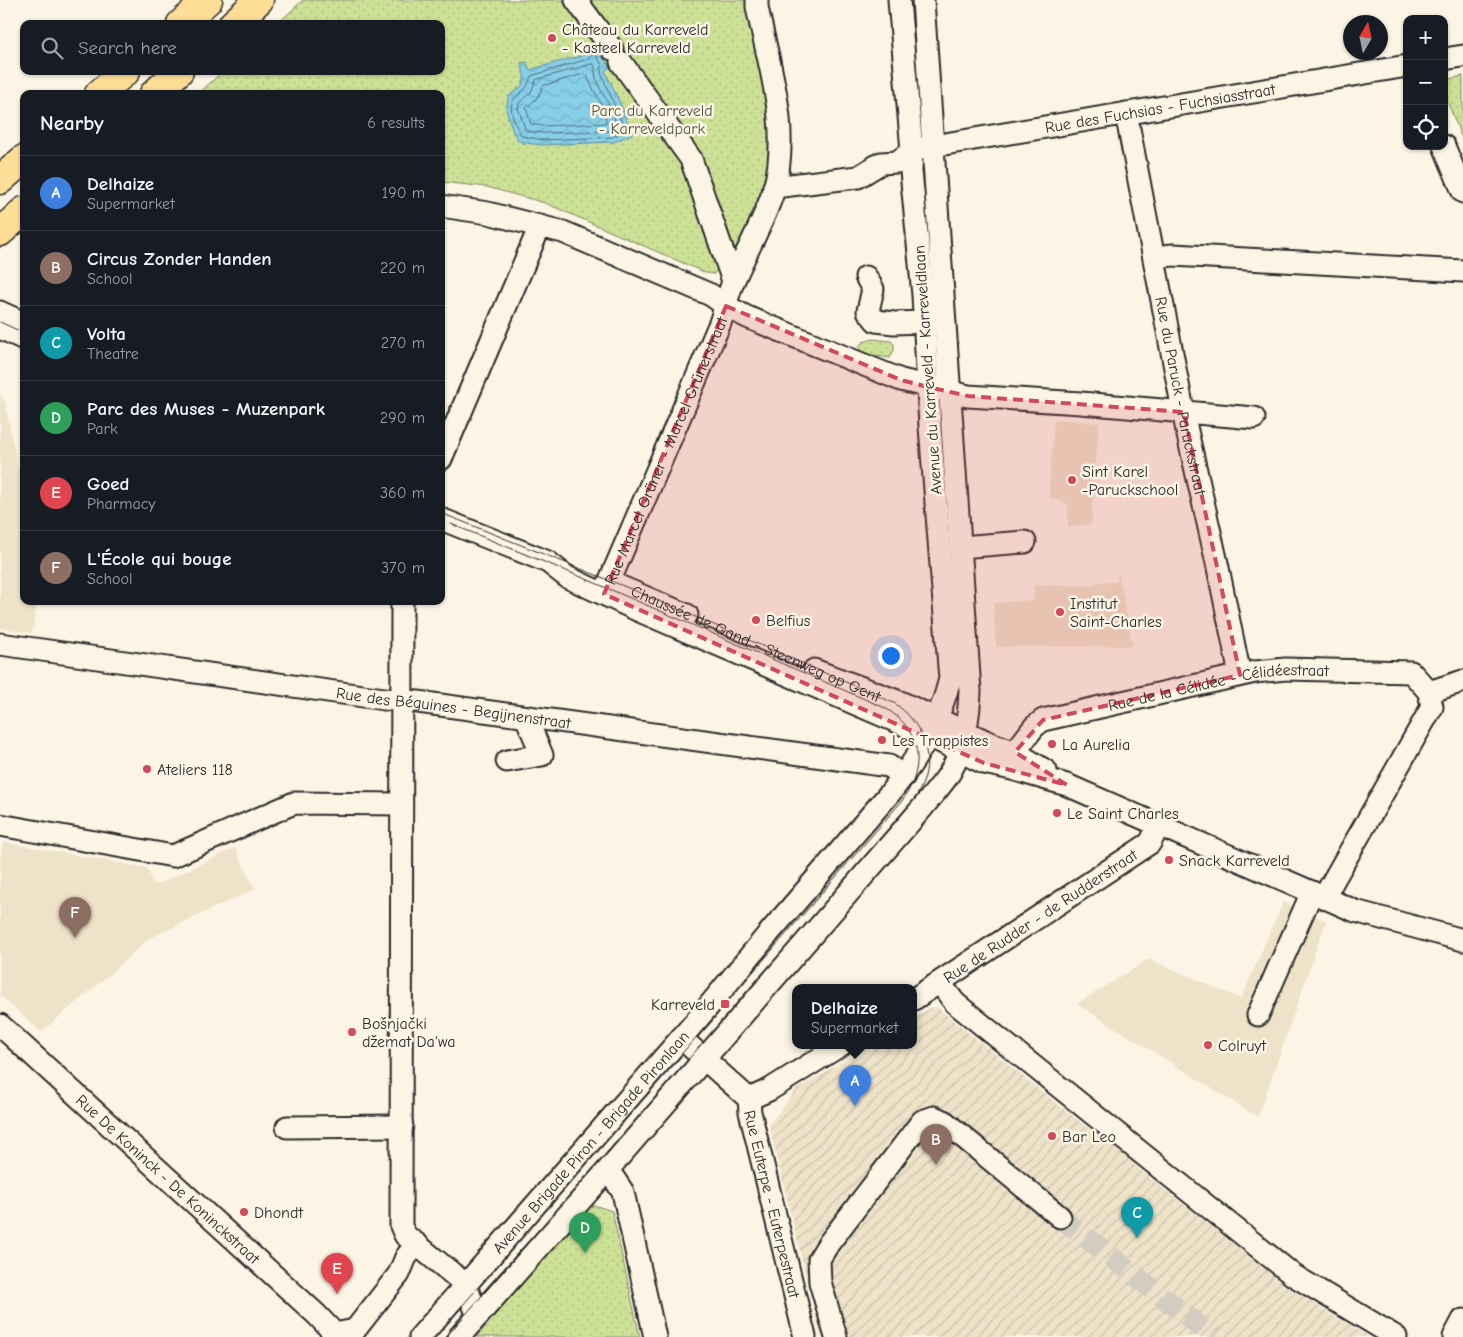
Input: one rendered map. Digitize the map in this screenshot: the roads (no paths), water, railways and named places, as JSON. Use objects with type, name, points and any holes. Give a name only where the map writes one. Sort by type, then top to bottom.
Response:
[{"type":"main road","points":[[186,20],[208,0]]},
{"type":"main road","points":[[236,20],[259,0]]},
{"type":"main road","points":[[104,90],[121,75]]},
{"type":"main road","points":[[158,90],[175,75]]},
{"type":"main road","points":[[0,180],[20,162]]},
{"type":"main road","points":[[0,232],[20,214]]},
{"type":"street","points":[[576,0],[691,159],[733,281]]},
{"type":"street","name":"Rue Marcel Grüner - Marcel Grünerstraat","points":[[606,588],[720,323],[733,281],[763,217],[774,186],[778,157],[776,96],[757,8],[757,0]]},
{"type":"street","name":"Avenue du Karreveld - Karreveldlaan","points":[[899,0],[912,151],[911,172],[950,679],[933,728]]},
{"type":"street","name":"Avenue du Karreveld - Karreveldlaan","points":[[923,0],[970,691],[970,705],[962,741]]},
{"type":"street","points":[[1448,58],[1463,56]]},
{"type":"street","name":"Rue des Fuchsias - Fuchsiasstraat","points":[[774,186],[858,177],[882,163],[897,162],[912,151],[933,146],[1403,67]]},
{"type":"street","name":"Rue du Paruck - Paruckstraat","points":[[1126,113],[1184,412],[1240,675]]},
{"type":"street","points":[[1446,150],[1463,192]]},
{"type":"street","points":[[445,207],[488,213],[563,232],[711,295],[726,306],[748,317],[893,377],[928,387],[968,396],[1254,418]]},
{"type":"street","points":[[445,449],[540,226]]},
{"type":"street","points":[[1154,258],[1173,255],[1463,271]]},
{"type":"street","points":[[866,278],[873,289],[868,311],[876,321],[894,323],[924,322]]},
{"type":"street","points":[[0,312],[20,321]]},
{"type":"street","points":[[0,328],[20,337]]},
{"type":"street","name":"Chaussée de Gand - Steenweg op Gent","points":[[445,509],[551,552],[606,588]]},
{"type":"street","name":"Chaussée de Gand - Steenweg op Gent","points":[[445,521],[548,562],[567,577],[606,588],[837,680],[900,702],[933,728],[962,741],[990,744],[1015,752],[1068,785]]},
{"type":"street","points":[[960,547],[1024,542]]},
{"type":"street","points":[[402,605],[401,1226],[405,1235],[465,1284],[478,1316]]},
{"type":"street","name":"Rue des Béguines - Begijnenstraat","points":[[0,644],[889,766],[904,776]]},
{"type":"street","name":"Rue de la Célidée - Célidéestraat","points":[[1015,752],[1034,727],[1043,720],[1240,675],[1286,669],[1411,672],[1429,692]]},
{"type":"street","points":[[1258,1015],[1318,895],[1432,707],[1429,692],[1463,681]]},
{"type":"street","points":[[507,761],[542,755],[526,717]]},
{"type":"street","name":"Avenue Brigade Piron - Brigade Pironlaan","points":[[420,1337],[682,1038],[769,933],[904,776],[933,728]]},
{"type":"street","name":"Chaussée de Gand - Steenweg op Gent","points":[[962,741],[984,763],[1068,785],[1355,911],[1463,940]]},
{"type":"street","name":"Avenue Brigade Piron - Brigade Pironlaan","points":[[459,1337],[705,1059],[923,807],[948,775],[962,741]]},
{"type":"street","points":[[0,825],[173,856],[294,803],[401,804]]},
{"type":"street","name":"Rue de Rudder - de Rudderstraat","points":[[917,997],[1150,843],[1159,825]]},
{"type":"street","points":[[940,983],[955,1004],[1293,1275],[1396,1337]]},
{"type":"street","name":"Rue De Koninck - De Koninckstraat","points":[[0,1025],[318,1314],[334,1335]]},
{"type":"street","name":"Rue Euterpe - Euterpestraat","points":[[682,1038],[749,1100],[750,1112],[805,1337]]},
{"type":"street","points":[[749,1100],[769,1090],[835,1049]]},
{"type":"street","points":[[836,1337],[820,1282],[819,1259],[922,1120],[934,1117],[945,1122],[1060,1217]]},
{"type":"street","points":[[287,1127],[402,1126]]},
{"type":"street","points":[[606,1172],[623,1192],[655,1337]]},
{"type":"street","points":[[334,1335],[355,1330],[398,1274],[406,1258],[417,1244]]},
{"type":"street","points":[[1454,1337],[1463,1320]]},
{"type":"water","points":[[594,45],[610,67],[605,71],[632,134],[614,142],[543,145],[523,143],[518,140],[513,132],[506,109],[509,96],[521,86],[524,79],[521,63],[527,62],[529,70],[587,54],[585,47]]},
{"type":"tunnel","points":[[1060,1217],[1214,1337]]},
{"type":"tram line","points":[[0,322],[20,331]]},
{"type":"tram line","points":[[445,515],[631,589],[894,703],[912,719],[918,729],[923,739],[927,762],[922,785],[908,808],[446,1337]]},
{"type":"tram line","points":[[435,1337],[901,802],[915,776],[917,763],[913,737],[906,726],[883,707],[586,579],[451,524]]},
{"type":"place","name":"Château du Karreveld - Kasteel Karreveld","points":[[552,38]]},
{"type":"place","name":"Sint Karel -Paruckschool","points":[[1072,480]]},
{"type":"place","name":"Institut Saint-Charles","points":[[1060,612]]},
{"type":"place","name":"Belfius","points":[[756,620]]},
{"type":"place","name":"Les Trappistes","points":[[882,740]]},
{"type":"place","name":"La Aurelia","points":[[1052,744]]},
{"type":"place","name":"Ateliers 118","points":[[147,769]]},
{"type":"place","name":"Le Saint Charles","points":[[1057,813]]},
{"type":"place","name":"Snack Karreveld","points":[[1169,860]]},
{"type":"place","name":"L'École qui bouge","points":[[75,938]]},
{"type":"place","name":"Karreveld","points":[[725,1004]]},
{"type":"place","name":"Bošnjački džemat Da'wa","points":[[352,1032]]},
{"type":"place","name":"Colruyt","points":[[1208,1045]]},
{"type":"place","name":"Delhaize","points":[[855,1106]]},
{"type":"place","name":"Bar Leo","points":[[1052,1136]]},
{"type":"place","name":"Circus Zonder Handen","points":[[936,1165]]},
{"type":"place","name":"Dhondt","points":[[244,1212]]},
{"type":"place","name":"Volta","points":[[1137,1238]]},
{"type":"place","name":"Parc des Muses - Muzenpark","points":[[585,1253]]},
{"type":"place","name":"Goed","points":[[337,1294]]},
{"type":"park label","name":"Parc du Karreveld - Karreveldpark","points":[[652,119]]}]
